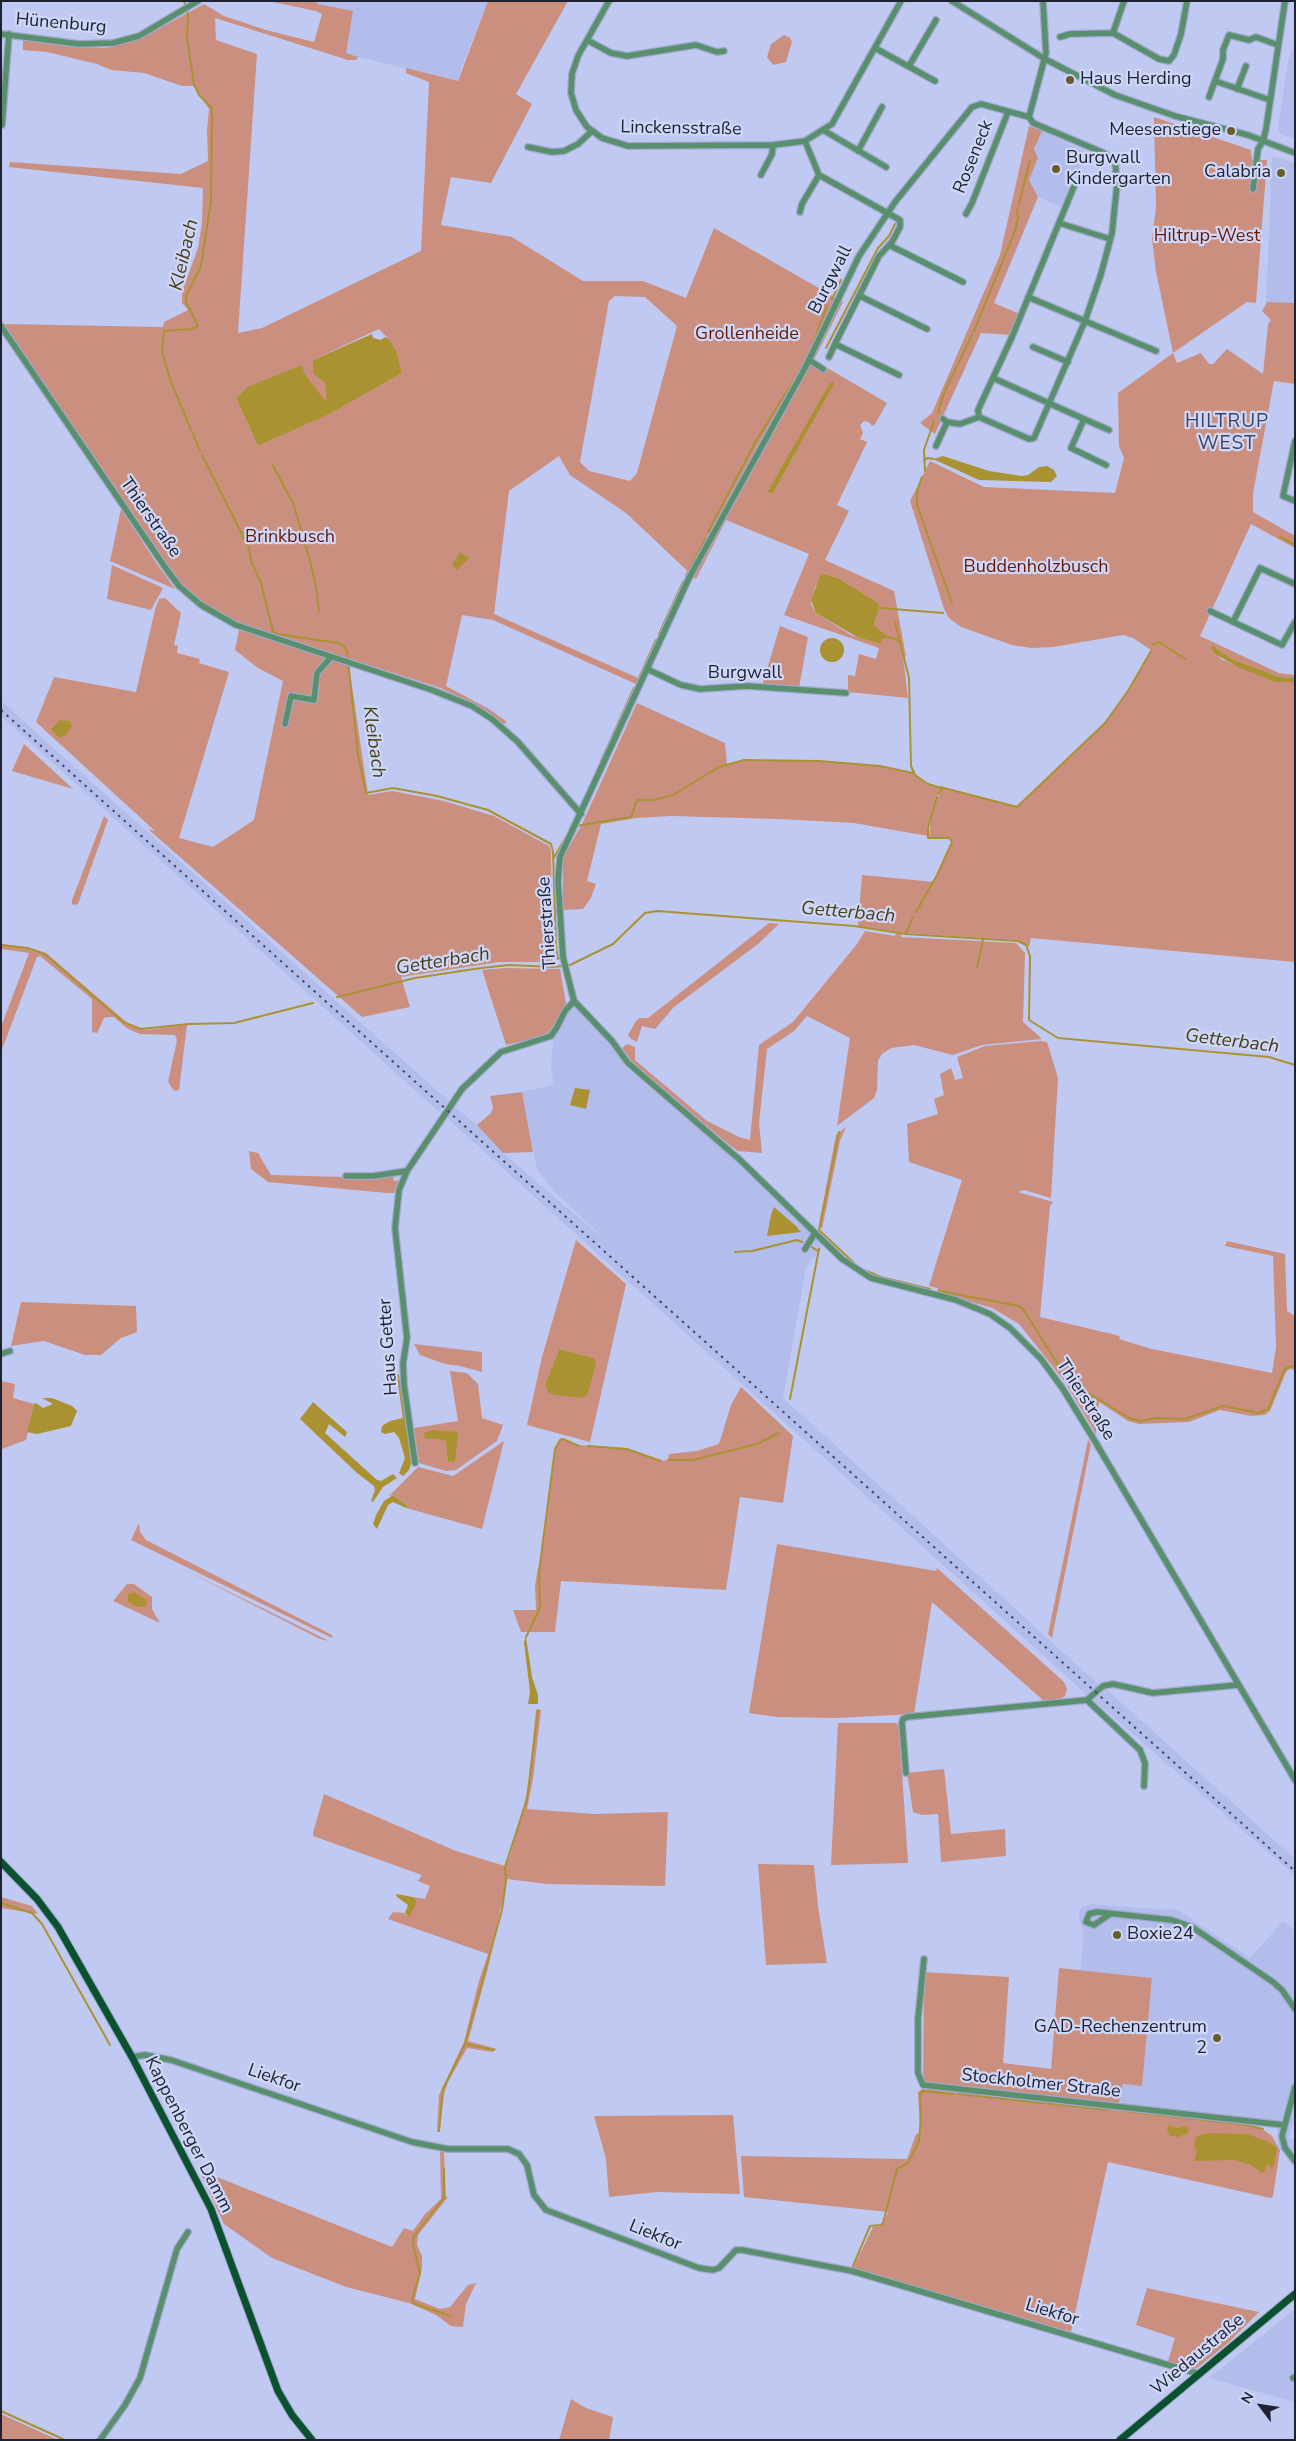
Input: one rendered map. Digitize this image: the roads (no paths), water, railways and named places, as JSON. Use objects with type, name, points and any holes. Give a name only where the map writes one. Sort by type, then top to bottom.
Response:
[{"type":"main road","name":"Kappenberger Damm","points":[[1,1862],[37,1899],[58,1927],[132,2057],[195,2177],[216,2226],[278,2391],[292,2415],[312,2440]]},
{"type":"main road","name":"Wiedaustraße","points":[[1120,2440],[1295,2294]]},
{"type":"street","name":"Hünenburg","points":[[1,34],[79,44],[107,44],[138,36],[198,1]]},
{"type":"street","name":"Linckensstraße","points":[[609,1],[574,66],[571,93],[576,110],[592,131],[614,143],[628,146],[773,145],[805,141],[832,124],[901,1]]},
{"type":"street","points":[[952,1],[1045,59],[1101,89],[1130,101],[1263,141],[1295,153]]},
{"type":"street","points":[[1029,117],[1045,59],[1043,1]]},
{"type":"street","points":[[1113,33],[1124,1]]},
{"type":"street","points":[[1060,37],[1070,34],[1113,33],[1158,59],[1169,61],[1174,55],[1181,34],[1187,1]]},
{"type":"street","points":[[1253,189],[1258,149],[1263,141],[1270,100],[1285,1]]},
{"type":"street","points":[[909,66],[936,20]]},
{"type":"street","points":[[2,125],[9,34]]},
{"type":"street","points":[[1209,97],[1229,35],[1249,40],[1256,37],[1278,45]]},
{"type":"street","points":[[587,40],[611,53],[627,56],[696,45],[717,52],[724,51]]},
{"type":"street","points":[[876,48],[935,80]]},
{"type":"street","points":[[1237,89],[1246,66]]},
{"type":"street","points":[[1215,81],[1270,100]]},
{"type":"street","name":"Burgwall","points":[[581,814],[689,578],[809,360],[859,256],[888,213],[972,107],[981,104],[1029,117],[1033,123],[1104,153],[1114,160],[1117,185],[1110,240]]},
{"type":"street","points":[[858,151],[882,107]]},
{"type":"street","name":"Roseneck","points":[[966,214],[1008,112]]},
{"type":"street","points":[[823,130],[886,167]]},
{"type":"street","points":[[528,147],[552,152],[564,150],[578,144],[592,131]]},
{"type":"street","points":[[805,141],[819,175],[900,220],[901,223],[889,245],[882,252],[829,357]]},
{"type":"street","points":[[761,175],[772,154],[773,145]]},
{"type":"street","points":[[800,212],[802,204],[819,175]]},
{"type":"street","points":[[979,417],[978,410],[1075,184]]},
{"type":"street","points":[[936,446],[945,420],[960,424],[979,417],[1032,440],[1085,321],[1110,240],[1059,223]]},
{"type":"street","points":[[889,245],[963,282]]},
{"type":"street","points":[[860,296],[927,329]]},
{"type":"street","points":[[1028,297],[1156,351]]},
{"type":"street","name":"Thierstraße","points":[[1,326],[179,586],[200,606],[229,622],[458,700],[482,713],[518,742],[581,814],[560,858],[558,868],[560,931],[566,972],[574,1001],[612,1041],[633,1068],[738,1159],[842,1259],[864,1275],[972,1306],[999,1320],[1030,1347],[1054,1376],[1078,1413],[1295,1780]]},
{"type":"street","points":[[836,344],[899,375]]},
{"type":"street","points":[[1033,347],[1068,362]]},
{"type":"street","points":[[809,360],[823,369]]},
{"type":"street","points":[[993,378],[1109,430]]},
{"type":"street","points":[[1084,420],[1071,448],[1106,465]]},
{"type":"street","points":[[1295,441],[1283,496],[1295,501]]},
{"type":"street","points":[[1233,622],[1260,568],[1295,584]]},
{"type":"street","points":[[1210,612],[1282,644],[1295,622]]},
{"type":"street","points":[[285,724],[291,696],[314,700],[317,673],[332,657]]},
{"type":"street","name":"Burgwall","points":[[648,669],[681,685],[700,689],[747,686],[846,693]]},
{"type":"street","name":"Haus Getter","points":[[415,1463],[404,1385],[403,1364],[407,1338],[395,1228],[398,1198],[407,1170],[452,1102],[472,1079],[501,1052],[550,1036],[558,1027],[565,1011],[574,1001]]},
{"type":"street","points":[[346,1176],[373,1176],[407,1170]]},
{"type":"street","points":[[804,1249],[815,1233]]},
{"type":"street","points":[[1,1354],[10,1351]]},
{"type":"street","points":[[906,1773],[902,1723],[903,1719],[907,1717],[1087,1700],[1103,1686],[1113,1684],[1153,1693],[1238,1685]]},
{"type":"street","points":[[1087,1700],[1140,1750],[1145,1762],[1144,1786]]},
{"type":"street","points":[[1110,1914],[1172,1920],[1192,1927],[1273,1982],[1282,1990],[1295,2009]]},
{"type":"street","name":"Stockholmer Straße","points":[[924,1959],[918,2019],[918,2072],[923,2085],[1284,2125]]},
{"type":"street","name":"Liekfor","points":[[132,2057],[145,2055],[171,2060],[412,2142],[448,2149],[508,2148],[520,2154],[527,2165],[534,2195],[546,2210],[699,2268],[714,2270],[719,2268],[736,2250],[742,2250],[852,2271],[1199,2374]]},
{"type":"street","points":[[1295,2087],[1284,2125],[1283,2144],[1295,2161]]},
{"type":"street","points":[[100,2440],[125,2405],[140,2378],[177,2249],[188,2232]]},
{"type":"waterway","name":"Kleibach","points":[[184,1],[188,15],[187,38],[194,84],[199,95],[212,108],[211,201],[201,266],[186,296],[186,302],[198,326],[192,329],[164,331],[162,352],[171,382],[200,451]]},
{"type":"waterway","points":[[1019,204],[1030,160]]},
{"type":"waterway","points":[[974,331],[1015,231],[1018,218],[1017,208]]},
{"type":"waterway","points":[[826,348],[878,248],[889,236],[895,224]]},
{"type":"waterway","points":[[832,299],[841,280]]},
{"type":"waterway","points":[[811,349],[827,306]]},
{"type":"waterway","points":[[938,413],[944,393],[972,335]]},
{"type":"waterway","points":[[708,532],[756,441],[804,364]]},
{"type":"waterway","points":[[925,471],[924,450],[934,421]]},
{"type":"waterway","name":"Kleibach","points":[[202,455],[249,548],[251,561],[261,583],[273,631],[277,634],[338,643],[344,646],[347,651],[358,754],[366,793],[393,788],[437,796],[488,810],[551,844],[553,852],[558,959]]},
{"type":"waterway","points":[[924,461],[927,458],[933,459]]},
{"type":"waterway","points":[[272,464],[293,503],[316,586],[319,611]]},
{"type":"waterway","points":[[922,477],[917,492],[917,505],[952,603]]},
{"type":"waterway","points":[[1280,537],[1295,545]]},
{"type":"waterway","points":[[690,568],[706,538]]},
{"type":"waterway","points":[[686,576],[688,572]]},
{"type":"waterway","points":[[659,634],[683,582]]},
{"type":"waterway","points":[[880,608],[943,613]]},
{"type":"waterway","points":[[895,622],[909,678],[911,766],[915,775],[928,784],[941,788],[942,790],[938,794]]},
{"type":"waterway","points":[[888,637],[900,641]]},
{"type":"waterway","points":[[638,680],[656,640]]},
{"type":"waterway","points":[[1153,645],[1159,642],[1185,659]]},
{"type":"waterway","points":[[940,787],[1017,807],[1105,723],[1128,691],[1151,651]]},
{"type":"waterway","points":[[601,761],[634,688]]},
{"type":"waterway","points":[[576,826],[631,817],[637,800],[654,800],[673,795],[719,767],[744,760],[819,761],[880,766],[913,773]]},
{"type":"waterway","points":[[916,912],[937,875],[952,842],[949,838],[928,838],[928,828],[937,797]]},
{"type":"waterway","points":[[553,859],[572,827]]},
{"type":"waterway","name":"Getterbach","points":[[337,997],[415,978],[481,968],[509,965],[553,967],[570,965],[613,944],[645,913],[657,911],[854,926],[906,934],[1018,941],[1026,945],[1030,956],[1029,1020],[1058,1038],[1269,1057],[1295,1065]]},
{"type":"waterway","points":[[906,933],[913,917]]},
{"type":"waterway","points":[[977,968],[983,939]]},
{"type":"waterway","name":"Getterbach","points":[[1,945],[28,948],[45,954],[123,1022],[141,1029],[189,1024],[234,1023],[313,1003]]},
{"type":"waterway","points":[[839,1132],[819,1230],[854,1263]]},
{"type":"waterway","points":[[735,1252],[752,1251],[797,1240],[802,1242]]},
{"type":"waterway","points":[[810,1246],[818,1251]]},
{"type":"waterway","points":[[790,1399],[819,1249]]},
{"type":"waterway","points":[[864,1270],[881,1277],[930,1289]]},
{"type":"waterway","points":[[939,1291],[1019,1306],[1023,1309],[1059,1366]]},
{"type":"waterway","points":[[1090,1394],[1129,1418],[1140,1421],[1156,1418],[1185,1419],[1223,1406],[1259,1413],[1268,1409],[1285,1369],[1291,1366],[1295,1367]]},
{"type":"waterway","points":[[1064,1374],[1075,1383]]},
{"type":"waterway","points":[[669,1460],[693,1460],[757,1444],[779,1433]]},
{"type":"waterway","points":[[526,1637],[540,1608],[539,1572],[555,1449],[560,1440],[563,1439],[579,1446]]},
{"type":"waterway","points":[[588,1446],[627,1449],[661,1461]]},
{"type":"waterway","points":[[439,2131],[443,2089],[465,2044],[502,1910],[506,1881],[505,1867],[527,1799],[538,1710]]},
{"type":"waterway","points":[[1,1903],[32,1913],[42,1924],[110,2045]]},
{"type":"waterway","points":[[465,2044],[494,2050]]},
{"type":"waterway","points":[[853,2266],[870,2226],[883,2223],[897,2169],[908,2163],[919,2141],[920,2094],[923,2091],[953,2094]]},
{"type":"waterway","points":[[959,2094],[1109,2110]]},
{"type":"waterway","points":[[1124,2111],[1247,2125],[1263,2129]]},
{"type":"waterway","points":[[444,2169],[444,2198],[414,2236],[413,2244],[420,2273],[412,2300],[415,2304],[451,2316]]},
{"type":"waterway","points":[[1,2411],[65,2440]]},
{"type":"railway","points":[[1,710],[1295,1871]]},
{"type":"place","name":"Haus Herding","points":[[1070,80]]},
{"type":"place","name":"Meesenstiege","points":[[1231,131]]},
{"type":"place","name":"Burgwall Kindergarten","points":[[1056,169]]},
{"type":"place","name":"Calabria","points":[[1281,173]]},
{"type":"place","name":"Boxie24","points":[[1117,1935]]},
{"type":"place","name":"GAD-Rechenzentrum 2","points":[[1217,2038]]},
{"type":"district","name":"HILTRUP WEST","points":[[1227,433]]},
{"type":"park label","name":"Hiltrup-West","points":[[1207,237]]},
{"type":"park label","name":"Grollenheide","points":[[747,335]]},
{"type":"park label","name":"Brinkbusch","points":[[290,538]]},
{"type":"park label","name":"Buddenholzbusch","points":[[1036,568]]}]
